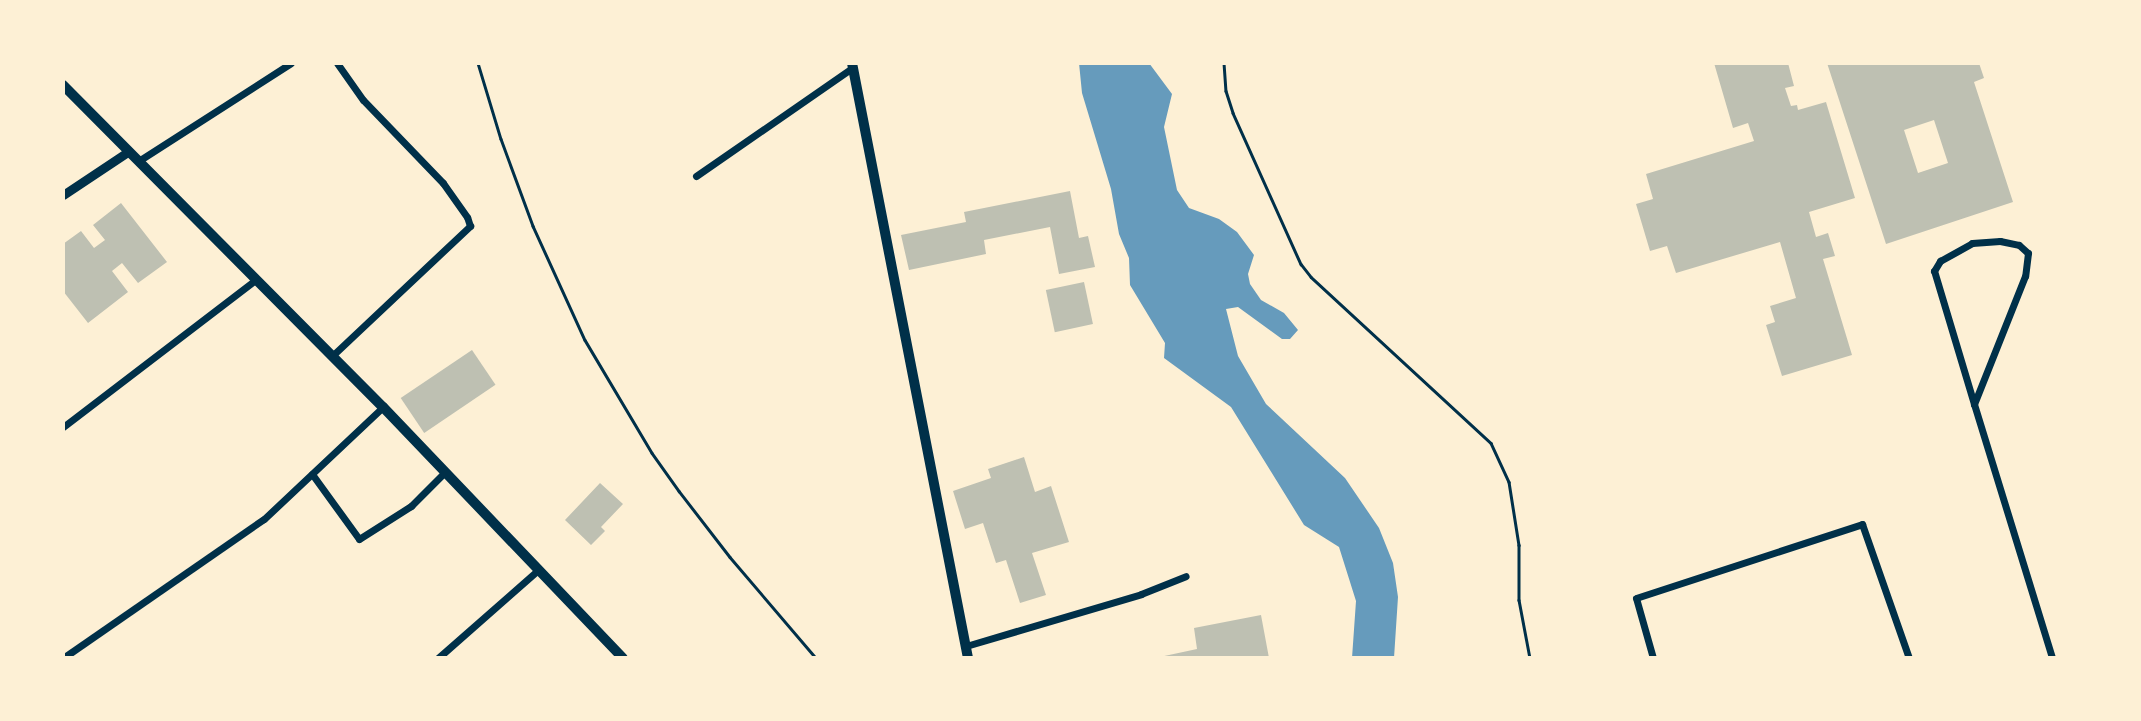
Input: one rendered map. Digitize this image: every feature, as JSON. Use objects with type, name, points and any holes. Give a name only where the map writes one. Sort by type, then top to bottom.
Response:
[{"type":"main road","points":[[852,66],[968,658]]},
{"type":"main road","points":[[63,85],[383,407],[623,658]]},
{"type":"street","points":[[140,160],[291,63]]},
{"type":"street","points":[[332,356],[470,226],[467,216],[443,183],[363,100],[337,63]]},
{"type":"street","points":[[696,176],[852,66]]},
{"type":"street","points":[[63,195],[129,151]]},
{"type":"street","points":[[1974,404],[2025,276],[2028,253],[2019,245],[2000,241],[1972,243],[1940,261],[1934,271],[1974,404],[2052,658]]},
{"type":"street","points":[[63,427],[256,280]]},
{"type":"street","points":[[63,658],[264,519],[383,407]]},
{"type":"street","points":[[312,474],[359,539],[411,506],[445,472]]},
{"type":"street","points":[[1653,658],[1636,598],[1862,524],[1909,658]]},
{"type":"street","points":[[438,658],[538,570]]},
{"type":"street","points":[[966,646],[1141,594],[1186,576]]},
{"type":"path","points":[[478,63],[501,139],[533,226],[568,307],[598,362],[679,491],[730,557],[816,658]]},
{"type":"path","points":[[1224,63],[1226,91],[1233,114],[1301,264],[1311,277],[1491,443],[1509,482],[1519,545],[1519,600],[1530,658]]},
{"type":"water","points":[[1079,63],[1149,63],[1172,94],[1164,127],[1177,190],[1189,208],[1219,219],[1237,232],[1254,255],[1248,274],[1250,284],[1261,300],[1284,313],[1298,330],[1290,339],[1282,339],[1238,307],[1226,309],[1238,356],[1266,404],[1345,478],[1379,528],[1393,563],[1398,597],[1394,658],[1352,658],[1356,601],[1339,547],[1304,525],[1231,407],[1164,358],[1165,343],[1130,285],[1129,258],[1119,234],[1111,189],[1082,93]]},
{"type":"building","points":[[1714,63],[1788,63],[1794,86],[1785,88],[1791,106],[1797,105],[1798,110],[1826,102],[1855,198],[1809,212],[1816,237],[1828,233],[1835,256],[1823,259],[1852,355],[1782,376],[1766,325],[1775,322],[1770,306],[1796,298],[1780,242],[1676,273],[1667,246],[1650,251],[1636,204],[1653,199],[1646,174],[1754,141],[1748,123],[1733,128]]},
{"type":"building","points":[[1827,63],[1979,63],[1984,78],[1974,82],[2013,202],[1886,244]],"holes":[[[1934,120],[1948,163],[1918,173],[1904,130]]]},
{"type":"building","points":[[1070,191],[1079,238],[1088,236],[1095,267],[1059,274],[1050,227],[984,240],[986,254],[909,270],[901,235],[966,222],[964,212]]},
{"type":"building","points":[[121,203],[167,262],[138,283],[122,263],[112,271],[128,292],[88,323],[63,291],[63,244],[81,231],[94,248],[105,240],[93,225]]},
{"type":"building","points":[[1084,282],[1093,324],[1055,332],[1046,290]]},
{"type":"building","points":[[472,350],[495,385],[424,433],[401,398]]},
{"type":"building","points":[[1024,457],[1035,492],[1051,486],[1069,542],[1032,553],[1046,595],[1020,603],[1006,560],[996,563],[983,523],[965,529],[953,491],[991,478],[988,469]]},
{"type":"building","points":[[600,483],[623,504],[601,527],[605,531],[591,545],[565,520]]},
{"type":"building","points":[[1261,615],[1269,658],[1155,658],[1197,649],[1194,628]]}]
